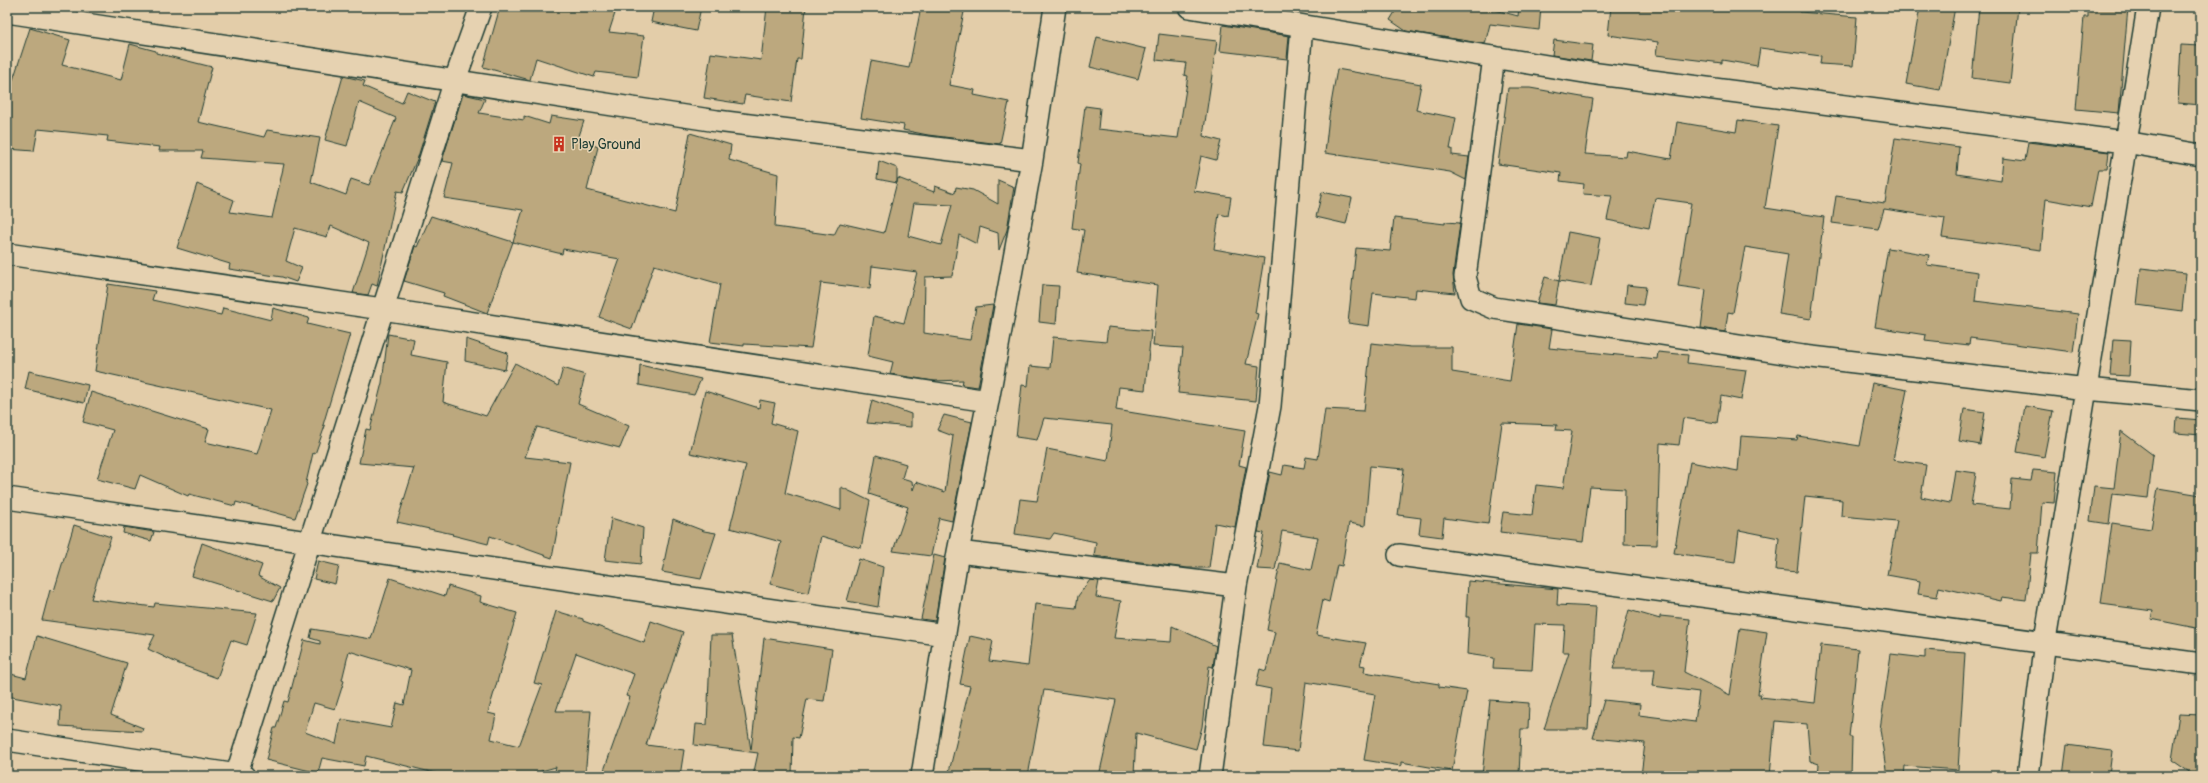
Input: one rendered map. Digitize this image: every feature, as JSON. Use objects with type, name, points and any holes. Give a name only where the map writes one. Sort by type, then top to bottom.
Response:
[{"type":"street","points":[[7,740],[239,776],[309,542],[382,309],[455,80],[481,7]]},
{"type":"street","points":[[922,776],[958,552],[988,401],[1032,160],[1055,7]]},
{"type":"street","points":[[1189,7],[1590,72],[2125,142],[2201,155]]},
{"type":"street","points":[[2028,776],[2045,641],[2148,7]]},
{"type":"street","points":[[7,12],[717,121],[1032,160]]},
{"type":"street","points":[[1210,776],[1236,586],[1270,406],[1302,26]]},
{"type":"street","points":[[1494,57],[1465,277],[1471,298],[1494,308],[1803,356],[2087,389],[2201,400]]},
{"type":"street","points":[[7,254],[988,401]]},
{"type":"street","points":[[7,498],[945,635]]},
{"type":"street","points":[[958,552],[1236,586]]},
{"type":"street","points":[[1398,555],[2045,641],[2201,664]]},
{"type":"building","points":[[500,7],[617,7],[609,32],[644,36],[638,77],[596,72],[594,77],[536,58],[530,80],[483,67]]},
{"type":"building","points":[[654,7],[701,7],[696,31],[651,22]]},
{"type":"building","points":[[767,7],[806,7],[801,59],[797,59],[791,102],[745,95],[743,104],[704,98],[711,53],[761,60]]},
{"type":"building","points":[[921,7],[965,7],[949,85],[975,90],[974,95],[1009,102],[1000,144],[928,135],[903,130],[904,125],[861,118],[871,61],[909,68]]},
{"type":"building","points":[[1398,7],[1484,7],[1518,16],[1519,7],[1541,7],[1539,30],[1490,24],[1485,44],[1406,31],[1390,20]]},
{"type":"building","points":[[1611,7],[1801,7],[1800,12],[1857,17],[1853,66],[1820,64],[1821,56],[1760,48],[1757,66],[1722,60],[1722,63],[1656,55],[1658,42],[1608,35]]},
{"type":"building","points":[[1920,7],[1955,7],[1940,90],[1906,84]]},
{"type":"building","points":[[1979,7],[2018,7],[2010,83],[1972,78]]},
{"type":"building","points":[[2088,7],[2128,7],[2119,113],[2076,109],[2084,17],[2088,17]]},
{"type":"building","points":[[1223,25],[1289,36],[1287,59],[1220,51]]},
{"type":"building","points":[[30,28],[70,40],[62,65],[121,80],[130,44],[156,51],[156,53],[212,67],[198,122],[264,137],[267,130],[320,138],[311,182],[346,195],[351,179],[369,185],[396,118],[359,102],[347,146],[325,140],[343,76],[365,81],[363,86],[402,103],[407,91],[435,102],[418,157],[403,192],[397,191],[377,286],[372,284],[368,295],[353,293],[369,243],[331,226],[327,237],[295,228],[286,261],[302,268],[296,282],[282,277],[229,269],[230,264],[177,248],[197,184],[234,200],[230,212],[272,218],[284,164],[201,158],[203,151],[159,151],[160,147],[107,141],[108,136],[38,129],[34,151],[7,149],[7,90],[10,79],[13,80]]},
{"type":"building","points":[[1159,34],[1217,41],[1203,136],[1221,141],[1216,160],[1201,156],[1194,191],[1231,197],[1228,216],[1219,214],[1214,249],[1264,258],[1255,313],[1258,314],[1246,364],[1259,366],[1256,401],[1178,393],[1183,348],[1153,346],[1158,285],[1077,273],[1084,230],[1072,228],[1085,106],[1100,108],[1098,129],[1178,138],[1188,76],[1184,75],[1186,63],[1156,60]]},
{"type":"building","points":[[1097,37],[1146,49],[1138,79],[1090,67]]},
{"type":"building","points":[[1554,40],[1593,45],[1591,61],[1552,55]]},
{"type":"building","points":[[2181,45],[2201,46],[2201,105],[2178,103]]},
{"type":"building","points":[[1337,69],[1421,84],[1416,110],[1456,118],[1450,149],[1452,149],[1452,155],[1469,157],[1466,180],[1450,172],[1325,153],[1329,116]]},
{"type":"building","points":[[1508,88],[1530,88],[1593,99],[1585,154],[1626,157],[1627,151],[1671,159],[1677,122],[1736,132],[1738,120],[1778,126],[1765,208],[1824,217],[1811,319],[1779,314],[1788,254],[1745,247],[1733,313],[1728,312],[1725,332],[1701,328],[1706,290],[1678,286],[1691,203],[1655,198],[1649,228],[1607,220],[1612,196],[1583,194],[1584,184],[1560,181],[1561,173],[1498,164]]},
{"type":"building","points":[[463,94],[485,99],[479,113],[524,120],[524,116],[549,124],[551,116],[584,121],[578,139],[598,147],[587,190],[675,213],[690,133],[731,145],[729,160],[778,174],[775,227],[834,235],[840,223],[884,233],[898,178],[934,192],[935,186],[955,193],[956,187],[973,190],[998,204],[998,180],[1014,187],[1007,230],[999,250],[998,233],[980,227],[977,244],[959,235],[952,276],[925,277],[924,333],[970,340],[976,307],[993,305],[978,387],[962,385],[963,380],[934,381],[890,374],[893,362],[868,356],[874,316],[904,323],[917,272],[872,266],[870,289],[821,283],[811,348],[744,344],[744,346],[710,342],[720,284],[654,265],[632,329],[599,317],[620,259],[563,249],[562,254],[513,242],[523,210],[444,198],[453,163],[442,161]],"holes":[[[914,203],[952,205],[941,245],[908,236]]]},
{"type":"building","points":[[1895,138],[1959,147],[1957,174],[2001,181],[2003,158],[2025,161],[2028,142],[2109,152],[2107,169],[2098,169],[2091,207],[2046,199],[2041,250],[1942,237],[1945,218],[1884,209],[1878,229],[1832,223],[1836,196],[1885,203]]},
{"type":"building","points":[[879,161],[897,168],[897,183],[877,179]]},
{"type":"building","points":[[1322,192],[1352,198],[1346,224],[1316,217]]},
{"type":"building","points":[[431,216],[513,242],[487,313],[443,296],[444,293],[404,281],[415,246],[417,247]]},
{"type":"building","points":[[1394,218],[1445,224],[1445,222],[1460,223],[1453,275],[1455,293],[1416,289],[1415,298],[1373,293],[1369,326],[1348,323],[1356,248],[1390,251]]},
{"type":"building","points":[[1568,232],[1600,238],[1591,286],[1559,281]]},
{"type":"building","points":[[1888,248],[1929,255],[1927,265],[1978,272],[1975,301],[2078,314],[2073,352],[1970,338],[1969,345],[1925,340],[1926,335],[1875,327]]},
{"type":"building","points":[[2141,268],[2186,273],[2182,311],[2137,305]]},
{"type":"building","points":[[1545,277],[1559,281],[1555,305],[1537,303]]},
{"type":"building","points":[[108,284],[155,291],[152,300],[221,315],[223,308],[271,320],[273,308],[309,318],[307,324],[350,334],[323,425],[325,426],[315,454],[313,453],[307,484],[295,518],[236,502],[235,506],[189,494],[188,496],[140,475],[135,489],[97,479],[113,430],[83,422],[91,392],[209,429],[205,442],[257,454],[271,410],[95,371]]},
{"type":"building","points":[[1042,285],[1059,286],[1056,324],[1039,322]]},
{"type":"building","points":[[1627,285],[1646,287],[1643,305],[1625,303]]},
{"type":"building","points":[[1518,324],[1552,329],[1549,348],[1657,359],[1658,352],[1688,355],[1687,363],[1746,370],[1741,400],[1721,396],[1717,423],[1683,418],[1679,445],[1660,443],[1657,545],[1624,544],[1625,489],[1590,487],[1583,542],[1500,532],[1503,512],[1532,515],[1536,485],[1563,488],[1572,431],[1556,430],[1557,425],[1502,423],[1488,524],[1444,518],[1442,537],[1419,534],[1421,518],[1398,515],[1404,469],[1370,466],[1365,526],[1349,523],[1342,566],[1337,565],[1329,602],[1323,600],[1316,635],[1366,643],[1360,665],[1365,666],[1364,672],[1439,684],[1439,687],[1467,691],[1452,771],[1401,762],[1401,766],[1364,760],[1375,694],[1306,682],[1298,751],[1264,747],[1271,689],[1256,686],[1260,669],[1266,671],[1275,632],[1267,630],[1280,563],[1311,570],[1318,537],[1282,531],[1275,570],[1257,569],[1264,533],[1258,532],[1270,472],[1282,475],[1284,465],[1304,468],[1306,457],[1318,459],[1325,409],[1364,411],[1371,343],[1411,347],[1452,347],[1452,372],[1510,381]]},
{"type":"building","points":[[1108,327],[1151,331],[1145,390],[1119,387],[1116,410],[1245,431],[1239,465],[1246,467],[1235,527],[1215,523],[1209,568],[1187,568],[1094,556],[1096,542],[1054,533],[1050,539],[1015,534],[1020,499],[1037,501],[1047,449],[1108,461],[1112,425],[1044,418],[1037,440],[1016,437],[1022,385],[1028,386],[1030,366],[1050,368],[1053,337],[1106,342]]},
{"type":"building","points":[[388,334],[414,339],[411,355],[447,362],[443,402],[486,416],[515,363],[558,386],[563,368],[585,375],[578,404],[629,426],[620,448],[537,427],[525,457],[570,462],[552,558],[490,536],[488,544],[452,535],[453,534],[397,522],[414,468],[359,463],[366,429],[370,430],[382,383]]},
{"type":"building","points":[[466,339],[508,353],[505,370],[465,361]]},
{"type":"building","points":[[2113,339],[2131,340],[2129,376],[2110,375]]},
{"type":"building","points":[[640,365],[701,379],[694,395],[639,385]]},
{"type":"building","points":[[29,371],[88,385],[84,403],[25,389]]},
{"type":"building","points":[[1872,383],[1907,390],[1893,460],[1926,465],[1921,497],[1950,503],[1955,470],[1976,473],[1971,505],[2010,509],[2012,479],[2031,481],[2033,470],[2057,472],[2054,503],[2042,502],[2038,553],[2031,553],[2026,600],[2002,597],[2001,601],[1939,587],[1937,597],[1918,594],[1920,581],[1887,575],[1897,521],[1841,516],[1842,500],[1805,496],[1797,572],[1776,570],[1779,538],[1739,530],[1735,562],[1674,553],[1690,462],[1738,471],[1741,436],[1797,440],[1798,436],[1860,446]]},
{"type":"building","points":[[705,391],[759,408],[760,400],[775,403],[771,423],[798,431],[785,493],[841,510],[841,487],[870,501],[861,548],[821,536],[808,593],[770,584],[781,542],[730,528],[746,465],[690,453]]},
{"type":"building","points":[[872,400],[911,414],[911,427],[867,423]]},
{"type":"building","points":[[2025,406],[2053,411],[2044,457],[2017,452]]},
{"type":"building","points":[[1964,409],[1985,412],[1980,445],[1959,441]]},
{"type":"building","points":[[944,415],[972,422],[952,521],[939,518],[931,556],[893,551],[908,507],[869,494],[876,455],[906,464],[902,478],[912,481],[913,490],[916,482],[945,492],[953,436],[937,430]]},
{"type":"building","points":[[2177,418],[2201,420],[2201,435],[2176,433]]},
{"type":"building","points":[[2121,431],[2153,455],[2148,498],[2113,494],[2109,524],[2090,521],[2094,486],[2114,488]]},
{"type":"building","points":[[2158,488],[2201,495],[2201,629],[2151,619],[2153,611],[2101,604],[2112,523],[2151,529]]},
{"type":"building","points":[[611,518],[643,528],[641,564],[605,560]]},
{"type":"building","points":[[673,519],[704,531],[716,533],[701,579],[662,572]]},
{"type":"building","points":[[74,525],[111,537],[91,599],[154,607],[155,603],[257,613],[247,645],[231,640],[217,678],[179,664],[148,649],[155,635],[42,620],[50,590],[54,591]]},
{"type":"building","points":[[124,527],[154,532],[151,541],[123,533]]},
{"type":"building","points":[[202,543],[262,565],[258,576],[280,588],[273,601],[192,576]]},
{"type":"building","points":[[934,555],[945,558],[935,621],[921,619]]},
{"type":"building","points":[[859,559],[883,567],[878,607],[847,601]]},
{"type":"building","points":[[318,561],[339,566],[335,584],[314,579]]},
{"type":"building","points":[[390,578],[445,596],[448,586],[481,596],[480,602],[517,613],[488,713],[496,715],[491,739],[519,746],[542,685],[534,683],[556,611],[583,619],[583,621],[644,643],[651,621],[683,632],[646,745],[684,750],[680,776],[602,776],[630,697],[626,696],[634,674],[576,653],[556,711],[591,711],[585,776],[554,776],[556,767],[523,776],[447,776],[366,756],[364,766],[322,758],[318,773],[266,760],[274,728],[276,728],[284,701],[288,702],[304,640],[320,644],[320,641],[310,638],[312,629],[371,639]],"holes":[[[349,651],[411,670],[404,705],[397,703],[391,728],[341,719],[336,744],[305,732],[314,703],[335,709],[344,681],[342,680]]]},
{"type":"building","points":[[1090,580],[1099,581],[1096,597],[1121,601],[1114,638],[1171,642],[1172,626],[1216,646],[1213,667],[1209,666],[1202,727],[1196,749],[1136,733],[1134,776],[1099,776],[1116,700],[1044,690],[1028,776],[948,776],[970,686],[960,684],[970,636],[993,641],[989,661],[1028,666],[1035,604],[1076,608],[1078,596]]},
{"type":"building","points":[[1468,581],[1558,589],[1557,605],[1596,607],[1588,729],[1544,729],[1569,652],[1563,652],[1565,625],[1535,624],[1532,670],[1493,668],[1494,658],[1467,654],[1469,617],[1466,617]]},
{"type":"building","points":[[1629,610],[1660,619],[1660,616],[1690,619],[1684,672],[1730,695],[1740,628],[1767,632],[1758,694],[1761,694],[1760,697],[1815,703],[1821,645],[1858,649],[1849,737],[1852,737],[1851,776],[1818,776],[1819,764],[1810,761],[1807,724],[1775,721],[1770,776],[1641,776],[1645,743],[1593,738],[1604,700],[1640,704],[1639,715],[1695,722],[1699,692],[1653,686],[1655,669],[1613,669]]},
{"type":"building","points":[[711,635],[732,635],[751,750],[764,638],[832,649],[824,701],[807,699],[799,738],[793,737],[792,776],[753,776],[758,753],[694,745],[696,724],[707,725]]},
{"type":"building","points":[[37,636],[127,663],[111,715],[143,728],[142,731],[60,726],[61,706],[7,696],[7,673],[26,678]]},
{"type":"building","points":[[1925,650],[1965,653],[1958,770],[1905,766],[1904,776],[1887,776],[1880,729],[1891,654],[1925,658]]},
{"type":"building","points":[[1490,700],[1529,703],[1528,729],[1521,729],[1519,776],[1482,776]]},
{"type":"building","points":[[2179,714],[2201,715],[2201,776],[2195,776],[2172,760]]},
{"type":"building","points":[[2067,745],[2112,751],[2109,776],[2063,776]]},
{"type":"place","name":"Play Ground","points":[[559,144]]}]
